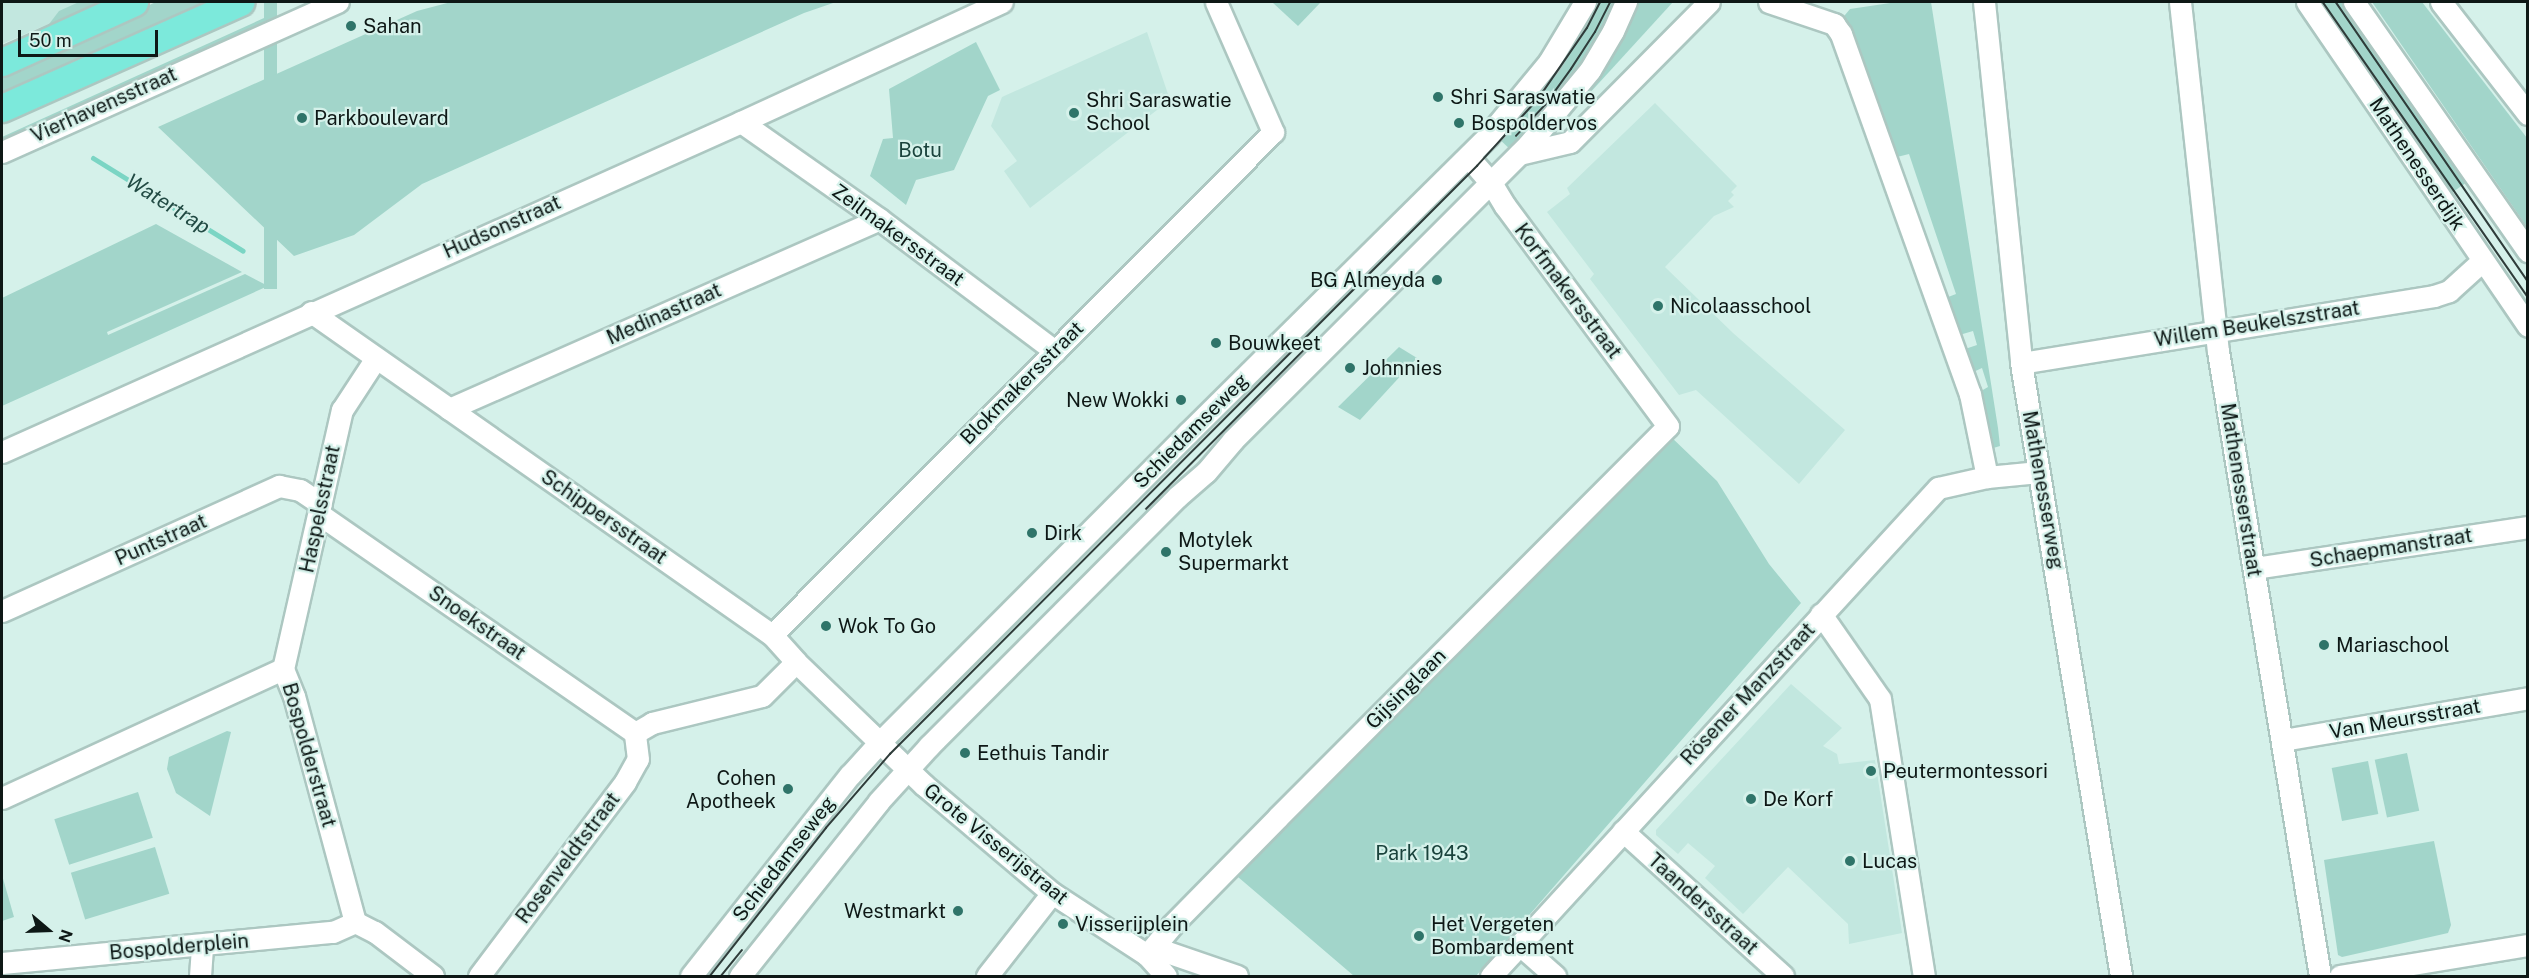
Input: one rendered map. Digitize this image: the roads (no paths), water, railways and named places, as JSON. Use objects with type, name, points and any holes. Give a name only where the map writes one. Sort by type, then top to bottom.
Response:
[{"type":"main road","points":[[2,62],[134,2]]},
{"type":"main road","name":"Vierhavensstraat","points":[[2,108],[240,2]]},
{"type":"street","name":"Vierhavensstraat","points":[[2,152],[338,2]]},
{"type":"street","name":"Hudsonstraat","points":[[2,452],[311,312],[741,122],[1002,2]]},
{"type":"street","name":"Blokmakersstraat","points":[[772,635],[1273,132],[1216,2]]},
{"type":"street","name":"Schiedamseweg","points":[[691,976],[850,776],[879,743],[1188,433],[1468,157],[1549,62],[1585,2]]},
{"type":"street","name":"Schiedamseweg","points":[[740,976],[879,801],[907,770],[1519,154],[1585,76],[1613,31],[1626,2]]},
{"type":"street","points":[[1519,154],[1570,142],[1708,2]]},
{"type":"street","points":[[1769,2],[1834,24],[1841,34],[1970,393],[1987,477]]},
{"type":"street","name":"Mathenesserweg","points":[[1983,2],[2021,363],[2121,976]]},
{"type":"street","name":"Mathenesserstraat","points":[[2180,2],[2216,332],[2320,976]]},
{"type":"street","name":"Mathenesserdijk","points":[[2307,2],[2440,193],[2482,261],[2528,326]]},
{"type":"street","name":"Mathenesserdijk","points":[[2354,2],[2528,251]]},
{"type":"street","points":[[2442,2],[2528,114]]},
{"type":"street","name":"Zeilmakersstraat","points":[[741,122],[879,219],[1055,351]]},
{"type":"street","name":"Korfmakersstraat","points":[[1468,157],[1491,183],[1505,206],[1668,426]]},
{"type":"street","name":"Medinastraat","points":[[449,409],[879,219]]},
{"type":"street","name":"Willem Beukelszstraat","points":[[2021,363],[2434,296],[2449,291],[2482,261]]},
{"type":"street","name":"Schippersstraat","points":[[311,312],[772,635],[796,662],[879,743]]},
{"type":"street","name":"Haspelsstraat","points":[[283,669],[342,410],[376,358]]},
{"type":"street","name":"Gijsinglaan","points":[[1147,955],[1172,925],[1278,817],[1668,426]]},
{"type":"street","name":"Rösener Manzstraat","points":[[1491,976],[1938,488],[1987,477],[2039,472]]},
{"type":"street","name":"Puntstraat","points":[[2,611],[279,486],[300,490],[320,509]]},
{"type":"street","name":"Snoekstraat","points":[[320,509],[635,732]]},
{"type":"street","name":"Schaepmanstraat","points":[[2254,568],[2528,527]]},
{"type":"street","points":[[1821,614],[1880,699],[1924,976]]},
{"type":"street","points":[[635,732],[652,723],[762,696],[796,662]]},
{"type":"street","name":"Bospolderstraat","points":[[2,798],[283,669],[294,696],[355,922]]},
{"type":"street","name":"Van Meursstraat","points":[[2283,740],[2528,698]]},
{"type":"street","name":"Rosenveldtstraat","points":[[480,976],[625,782],[638,759],[635,732]]},
{"type":"street","points":[[879,743],[907,770]]},
{"type":"street","name":"Grote Visserijstraat","points":[[907,770],[1052,893],[1147,955],[1166,976]]},
{"type":"street","name":"Taandersstraat","points":[[1623,831],[1783,976]]},
{"type":"street","points":[[987,976],[1052,893]]},
{"type":"street","points":[[355,922],[375,932],[433,976]]},
{"type":"street","name":"Bospolderplein","points":[[2,963],[333,932],[355,922]]},
{"type":"street","points":[[1520,945],[1555,976]]},
{"type":"street","points":[[2340,976],[2528,945]]},
{"type":"street","points":[[200,976],[202,946]]},
{"type":"street","points":[[1147,955],[1167,952],[1237,976]]},
{"type":"waterway","name":"Watertrap","points":[[93,158],[243,251]]},
{"type":"tram line","points":[[710,976],[826,828],[890,754],[1477,166],[1538,99],[1587,28],[1600,2]]},
{"type":"tram line","points":[[1516,136],[1545,105],[1571,69],[1595,32],[1610,2]]},
{"type":"tram line","points":[[2323,2],[2528,297]]},
{"type":"tram line","points":[[2336,2],[2528,281]]},
{"type":"tram line","points":[[1146,509],[1309,345]]},
{"type":"tram line","points":[[721,976],[742,950]]},
{"type":"place","name":"Sahan","points":[[351,26]]},
{"type":"place","name":"Shri Saraswatie","points":[[1438,97]]},
{"type":"place","name":"Shri Saraswatie School","points":[[1074,113]]},
{"type":"place","name":"Parkboulevard","points":[[302,118]]},
{"type":"place","name":"Bospoldervos","points":[[1459,123]]},
{"type":"place","name":"BG Almeyda","points":[[1437,280]]},
{"type":"place","name":"Nicolaasschool","points":[[1658,306]]},
{"type":"place","name":"Bouwkeet","points":[[1216,343]]},
{"type":"place","name":"Johnnies","points":[[1350,368]]},
{"type":"place","name":"New Wokki","points":[[1181,400]]},
{"type":"place","name":"Dirk","points":[[1032,533]]},
{"type":"place","name":"Motylek Supermarkt","points":[[1166,552]]},
{"type":"place","name":"Wok To Go","points":[[826,626]]},
{"type":"place","name":"Mariaschool","points":[[2324,645]]},
{"type":"place","name":"Eethuis Tandir","points":[[965,753]]},
{"type":"place","name":"Peutermontessori","points":[[1871,771]]},
{"type":"place","name":"Cohen Apotheek","points":[[788,789]]},
{"type":"place","name":"De Korf","points":[[1751,799]]},
{"type":"place","name":"Lucas","points":[[1850,861]]},
{"type":"place","name":"Westmarkt","points":[[958,911]]},
{"type":"place","name":"Visserijplein","points":[[1063,924]]},
{"type":"place","name":"Het Vergeten Bombardement","points":[[1419,936]]},
{"type":"park label","name":"Botu","points":[[920,150]]},
{"type":"park label","name":"Park 1943","points":[[1422,853]]}]
